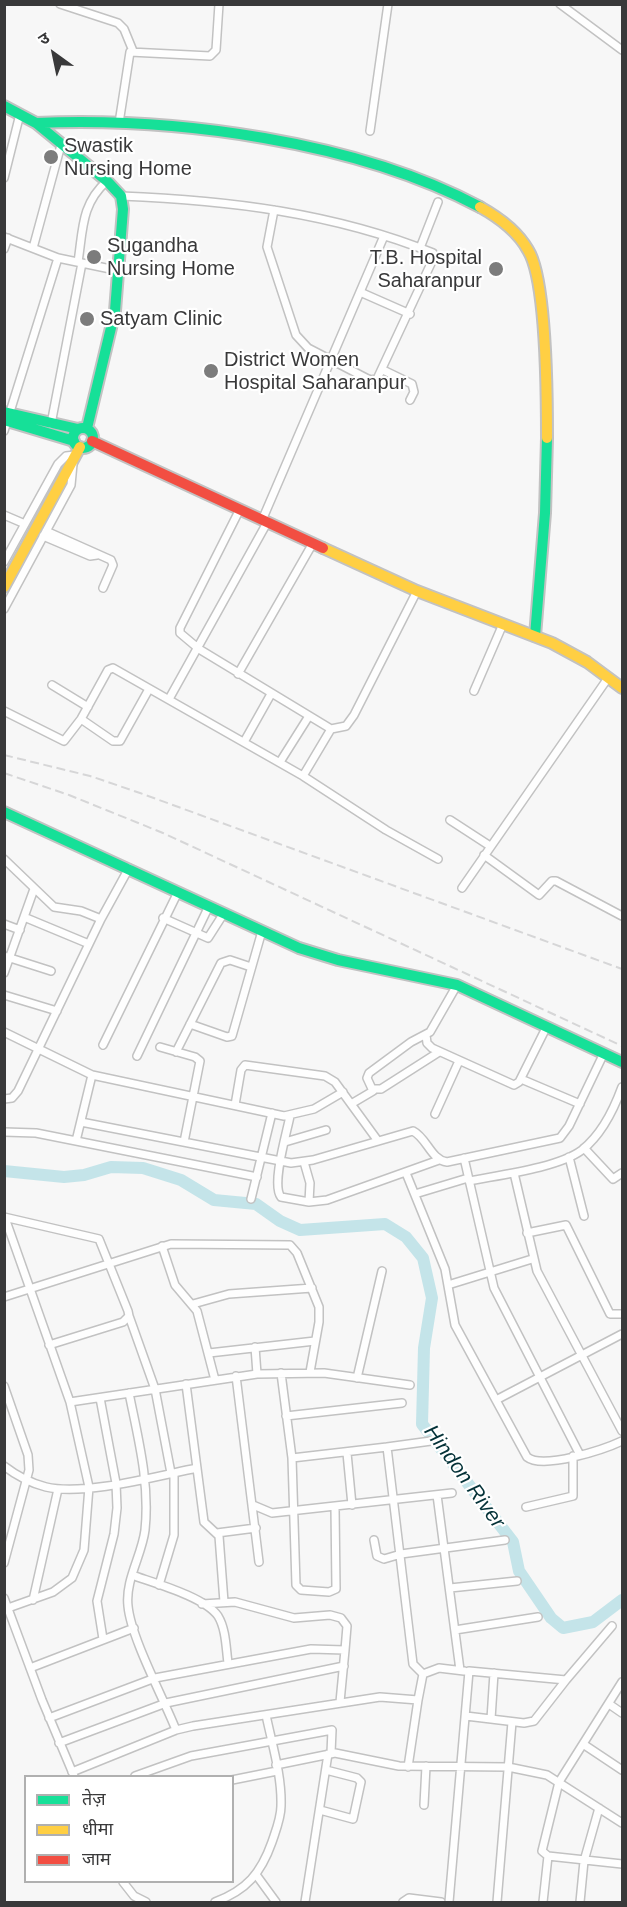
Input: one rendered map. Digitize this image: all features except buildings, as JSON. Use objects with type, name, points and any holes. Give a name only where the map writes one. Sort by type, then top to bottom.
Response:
[{"type":"main road","points":[[4,106],[36,123],[107,182],[121,196],[123,209],[120,271],[115,311],[83,429],[74,435],[76,450],[4,586]]},
{"type":"main road","points":[[36,123],[74,120],[259,137],[340,154],[466,197],[497,215],[520,235],[532,257],[541,316],[548,441],[535,636]]},
{"type":"main road","points":[[6,420],[83,429],[92,432],[92,441],[86,447],[76,450],[6,420]]},
{"type":"main road","points":[[92,441],[417,591],[535,636],[587,662],[622,688]]},
{"type":"main road","points":[[4,812],[262,931],[329,958],[431,977],[457,985],[622,1062]]},
{"type":"street","points":[[60,4],[118,23],[124,29],[133,51]]},
{"type":"street","points":[[119,123],[128,55],[133,51],[204,58],[210,56],[216,50],[219,4]]},
{"type":"street","points":[[370,130],[388,4]]},
{"type":"street","points":[[560,4],[622,50]]},
{"type":"street","points":[[4,178],[20,114]]},
{"type":"street","points":[[33,249],[61,144]]},
{"type":"street","points":[[51,424],[88,205],[92,195],[107,182]]},
{"type":"street","points":[[121,196],[201,199],[274,210],[384,236],[433,254],[434,257],[410,314],[377,379],[370,380],[301,343],[293,327],[267,247],[274,210]]},
{"type":"street","points":[[420,248],[438,202]]},
{"type":"street","points":[[169,699],[199,649],[266,520],[384,236]]},
{"type":"street","points":[[4,249],[6,238],[58,258],[120,271]]},
{"type":"street","points":[[6,420],[58,258]]},
{"type":"street","points":[[360,292],[410,314]]},
{"type":"street","points":[[383,369],[412,384],[414,392],[410,400]]},
{"type":"street","points":[[4,562],[58,464],[76,450]]},
{"type":"street","points":[[4,609],[71,485],[76,450]]},
{"type":"street","points":[[240,509],[180,628],[183,638],[238,674],[331,729],[346,726],[354,715],[417,591]]},
{"type":"street","points":[[4,514],[26,524]]},
{"type":"street","points":[[44,534],[95,551],[97,555],[113,563],[103,588]]},
{"type":"street","points":[[238,674],[313,543]]},
{"type":"street","points":[[474,691],[503,624]]},
{"type":"street","points":[[4,711],[62,740],[68,738],[110,668],[280,762],[386,830],[438,859]]},
{"type":"street","points":[[462,888],[608,678]]},
{"type":"street","points":[[52,685],[88,706]]},
{"type":"street","points":[[81,719],[113,741],[120,741],[149,689]]},
{"type":"street","points":[[244,742],[272,694]]},
{"type":"street","points":[[280,762],[309,716]]},
{"type":"street","points":[[303,776],[331,729]]},
{"type":"street","points":[[450,820],[490,846]]},
{"type":"street","points":[[484,855],[539,895],[552,881],[556,880],[622,916]]},
{"type":"street","points":[[4,859],[57,908],[81,911],[101,919]]},
{"type":"street","points":[[4,1099],[15,1096],[101,919],[129,868]]},
{"type":"street","points":[[4,974],[7,957],[20,930],[34,889]]},
{"type":"street","points":[[103,1045],[163,918],[178,892]]},
{"type":"street","points":[[137,1056],[194,932],[209,906]]},
{"type":"street","points":[[163,918],[210,938],[224,913]]},
{"type":"street","points":[[24,917],[89,944]]},
{"type":"street","points":[[4,924],[20,930]]},
{"type":"street","points":[[190,1024],[227,1037],[232,1036],[262,931]]},
{"type":"street","points":[[7,957],[51,971]]},
{"type":"street","points":[[176,1052],[221,963],[230,960],[251,967]]},
{"type":"street","points":[[374,1089],[367,1078],[369,1073],[433,1029],[457,985]]},
{"type":"street","points":[[4,995],[57,1011]]},
{"type":"street","points":[[426,1035],[429,1046],[439,1052],[514,1085],[521,1079],[546,1028]]},
{"type":"street","points":[[4,1032],[92,1075],[272,1113],[290,1116],[314,1109],[343,1092]]},
{"type":"street","points":[[160,1047],[200,1061],[184,1142]]},
{"type":"street","points":[[351,1104],[374,1089],[381,1089],[439,1052]]},
{"type":"street","points":[[290,1116],[280,1162],[279,1196],[309,1202],[335,1197],[439,1160],[447,1162],[560,1137],[566,1133],[604,1053]]},
{"type":"street","points":[[435,1114],[459,1061]]},
{"type":"street","points":[[235,1105],[241,1070],[245,1065],[325,1076],[335,1082],[378,1141]]},
{"type":"street","points":[[76,1141],[92,1075]]},
{"type":"street","points":[[521,1079],[580,1104]]},
{"type":"street","points":[[415,1194],[468,1179],[514,1173],[569,1157],[584,1148],[605,1122],[622,1087]]},
{"type":"street","points":[[251,1199],[263,1158],[272,1113]]},
{"type":"street","points":[[81,1122],[280,1162],[304,1162],[413,1131],[419,1134],[439,1160]]},
{"type":"street","points":[[285,1142],[326,1130]]},
{"type":"street","points":[[4,1132],[36,1133],[257,1177]]},
{"type":"street","points":[[584,1148],[613,1179],[622,1173]]},
{"type":"street","points":[[569,1157],[584,1216]]},
{"type":"street","points":[[464,1158],[488,1273],[499,1301],[576,1456],[573,1496],[526,1507]]},
{"type":"street","points":[[304,1162],[310,1183],[309,1202]]},
{"type":"street","points":[[406,1173],[441,1258],[455,1325],[530,1460],[576,1456],[605,1449],[622,1441]]},
{"type":"street","points":[[514,1173],[532,1259],[622,1431]]},
{"type":"street","points":[[8,1608],[64,1586],[72,1578],[80,1565],[86,1537],[89,1487],[70,1402],[5,1218],[94,1236],[102,1243],[111,1263],[155,1389],[172,1473],[174,1535],[159,1585]]},
{"type":"street","points":[[526,1233],[566,1225],[610,1314],[622,1314]]},
{"type":"street","points":[[4,1297],[162,1246],[182,1244],[290,1245],[297,1254],[312,1288],[320,1314],[310,1372]]},
{"type":"street","points":[[162,1246],[175,1285],[192,1304],[200,1319],[215,1380]]},
{"type":"street","points":[[448,1285],[532,1259]]},
{"type":"street","points":[[357,1378],[382,1270]]},
{"type":"street","points":[[192,1304],[229,1294],[312,1288]]},
{"type":"street","points":[[49,1345],[123,1322],[129,1316]]},
{"type":"street","points":[[495,1400],[622,1334]]},
{"type":"street","points":[[209,1353],[315,1341]]},
{"type":"street","points":[[255,1347],[257,1374]]},
{"type":"street","points":[[70,1402],[257,1374],[310,1372],[410,1385]]},
{"type":"street","points":[[281,1373],[292,1458],[298,1589],[329,1592],[336,1589],[335,1507]]},
{"type":"street","points":[[236,1376],[259,1562]]},
{"type":"street","points":[[186,1384],[204,1522],[218,1533],[256,1528]]},
{"type":"street","points":[[4,1386],[28,1455],[27,1481],[4,1563]]},
{"type":"street","points":[[129,1393],[145,1478],[145,1530],[127,1598],[134,1628],[176,1730]]},
{"type":"street","points":[[99,1398],[116,1483],[116,1525],[97,1601],[103,1639]]},
{"type":"street","points":[[286,1416],[402,1403]]},
{"type":"street","points":[[292,1458],[431,1441]]},
{"type":"street","points":[[387,1447],[413,1664],[423,1674]]},
{"type":"street","points":[[347,1453],[352,1505]]},
{"type":"street","points":[[5,1467],[27,1481],[58,1489],[116,1483],[197,1468]]},
{"type":"street","points":[[33,1600],[58,1489]]},
{"type":"street","points":[[253,1504],[268,1513],[295,1512],[452,1493]]},
{"type":"street","points":[[436,1495],[460,1670]]},
{"type":"street","points":[[218,1533],[224,1602]]},
{"type":"street","points":[[374,1540],[380,1559],[505,1540]]},
{"type":"street","points":[[132,1575],[214,1611],[221,1623],[228,1663]]},
{"type":"street","points":[[450,1588],[517,1581]]},
{"type":"street","points":[[4,1598],[49,1718],[73,1774],[176,1730],[340,1702],[392,1697],[418,1700]]},
{"type":"street","points":[[202,1604],[224,1602],[262,1608],[294,1618],[330,1615],[341,1618],[347,1626],[340,1702]]},
{"type":"street","points":[[455,1629],[538,1617]]},
{"type":"street","points":[[466,1716],[512,1722],[534,1721],[612,1626]]},
{"type":"street","points":[[30,1668],[134,1628]]},
{"type":"street","points":[[49,1718],[155,1678],[311,1649],[345,1650]]},
{"type":"street","points":[[59,1743],[166,1703],[344,1666]]},
{"type":"street","points":[[423,1674],[439,1668],[566,1680]]},
{"type":"street","points":[[449,1902],[469,1671]]},
{"type":"street","points":[[491,1719],[494,1673]]},
{"type":"street","points":[[408,1767],[423,1674]]},
{"type":"street","points":[[622,1682],[559,1782],[542,1849],[543,1853],[548,1856],[622,1864]]},
{"type":"street","points":[[609,1704],[622,1713]]},
{"type":"street","points":[[215,1902],[233,1899],[257,1876],[278,1827],[281,1807],[277,1768],[266,1715]]},
{"type":"street","points":[[497,1902],[512,1722]]},
{"type":"street","points":[[138,1775],[185,1757],[332,1730],[305,1902]]},
{"type":"street","points":[[583,1744],[622,1770]]},
{"type":"street","points":[[234,1779],[330,1754],[408,1767],[460,1765],[508,1767],[547,1775],[622,1823]]},
{"type":"street","points":[[424,1805],[426,1766]]},
{"type":"street","points":[[320,1810],[353,1819],[361,1782],[357,1778],[326,1770]]},
{"type":"street","points":[[580,1902],[585,1861],[599,1808]]},
{"type":"street","points":[[543,1902],[548,1856]]},
{"type":"street","points":[[257,1876],[276,1902]]},
{"type":"street","points":[[124,1883],[134,1896],[146,1902]]},
{"type":"street","points":[[403,1902],[409,1898],[441,1902]]},
{"type":"waterway","name":"Hindon River","points":[[4,1171],[64,1177],[84,1175],[111,1167],[143,1168],[181,1180],[214,1200],[256,1204],[280,1221],[300,1230],[385,1224],[406,1237],[423,1258],[432,1298],[424,1348],[422,1424],[513,1542],[519,1571],[551,1618],[563,1628],[593,1622],[622,1600]]},
{"type":"railway","points":[[4,755],[90,776],[140,793],[622,969]]},
{"type":"railway","points":[[4,773],[69,795],[163,833],[622,1046]]},
{"type":"traffic: fast","points":[[4,106],[36,123],[108,182],[121,196],[123,209],[115,311],[87,428]]},
{"type":"traffic: fast","points":[[36,123],[147,124],[264,138],[378,165],[431,184],[480,207]]},
{"type":"traffic: fast","points":[[4,412],[78,429]]},
{"type":"traffic: fast","points":[[4,420],[74,441]]},
{"type":"traffic: fast","points":[[83,428],[90,431],[93,438],[90,445],[83,448],[76,445],[73,438],[76,431],[83,428]]},
{"type":"traffic: fast","points":[[535,636],[545,513],[547,438]]},
{"type":"traffic: fast","points":[[4,812],[299,948],[338,960],[457,985],[622,1062]]},
{"type":"traffic: slow","points":[[480,207],[500,220],[519,237],[534,265],[545,341],[547,438]]},
{"type":"traffic: slow","points":[[4,587],[80,447]]},
{"type":"traffic: slow","points":[[323,548],[417,591],[552,643],[587,662],[622,688]]},
{"type":"traffic: jam","points":[[92,441],[323,548]]},
{"type":"place","name":"Swastik Nursing Home","points":[[51,157]]},
{"type":"place","name":"Sugandha Nursing Home","points":[[94,257]]},
{"type":"place","name":"T.B. Hospital Saharanpur","points":[[496,269]]},
{"type":"place","name":"Satyam Clinic","points":[[87,319]]},
{"type":"place","name":"District Women Hospital Saharanpur","points":[[211,371]]}]
